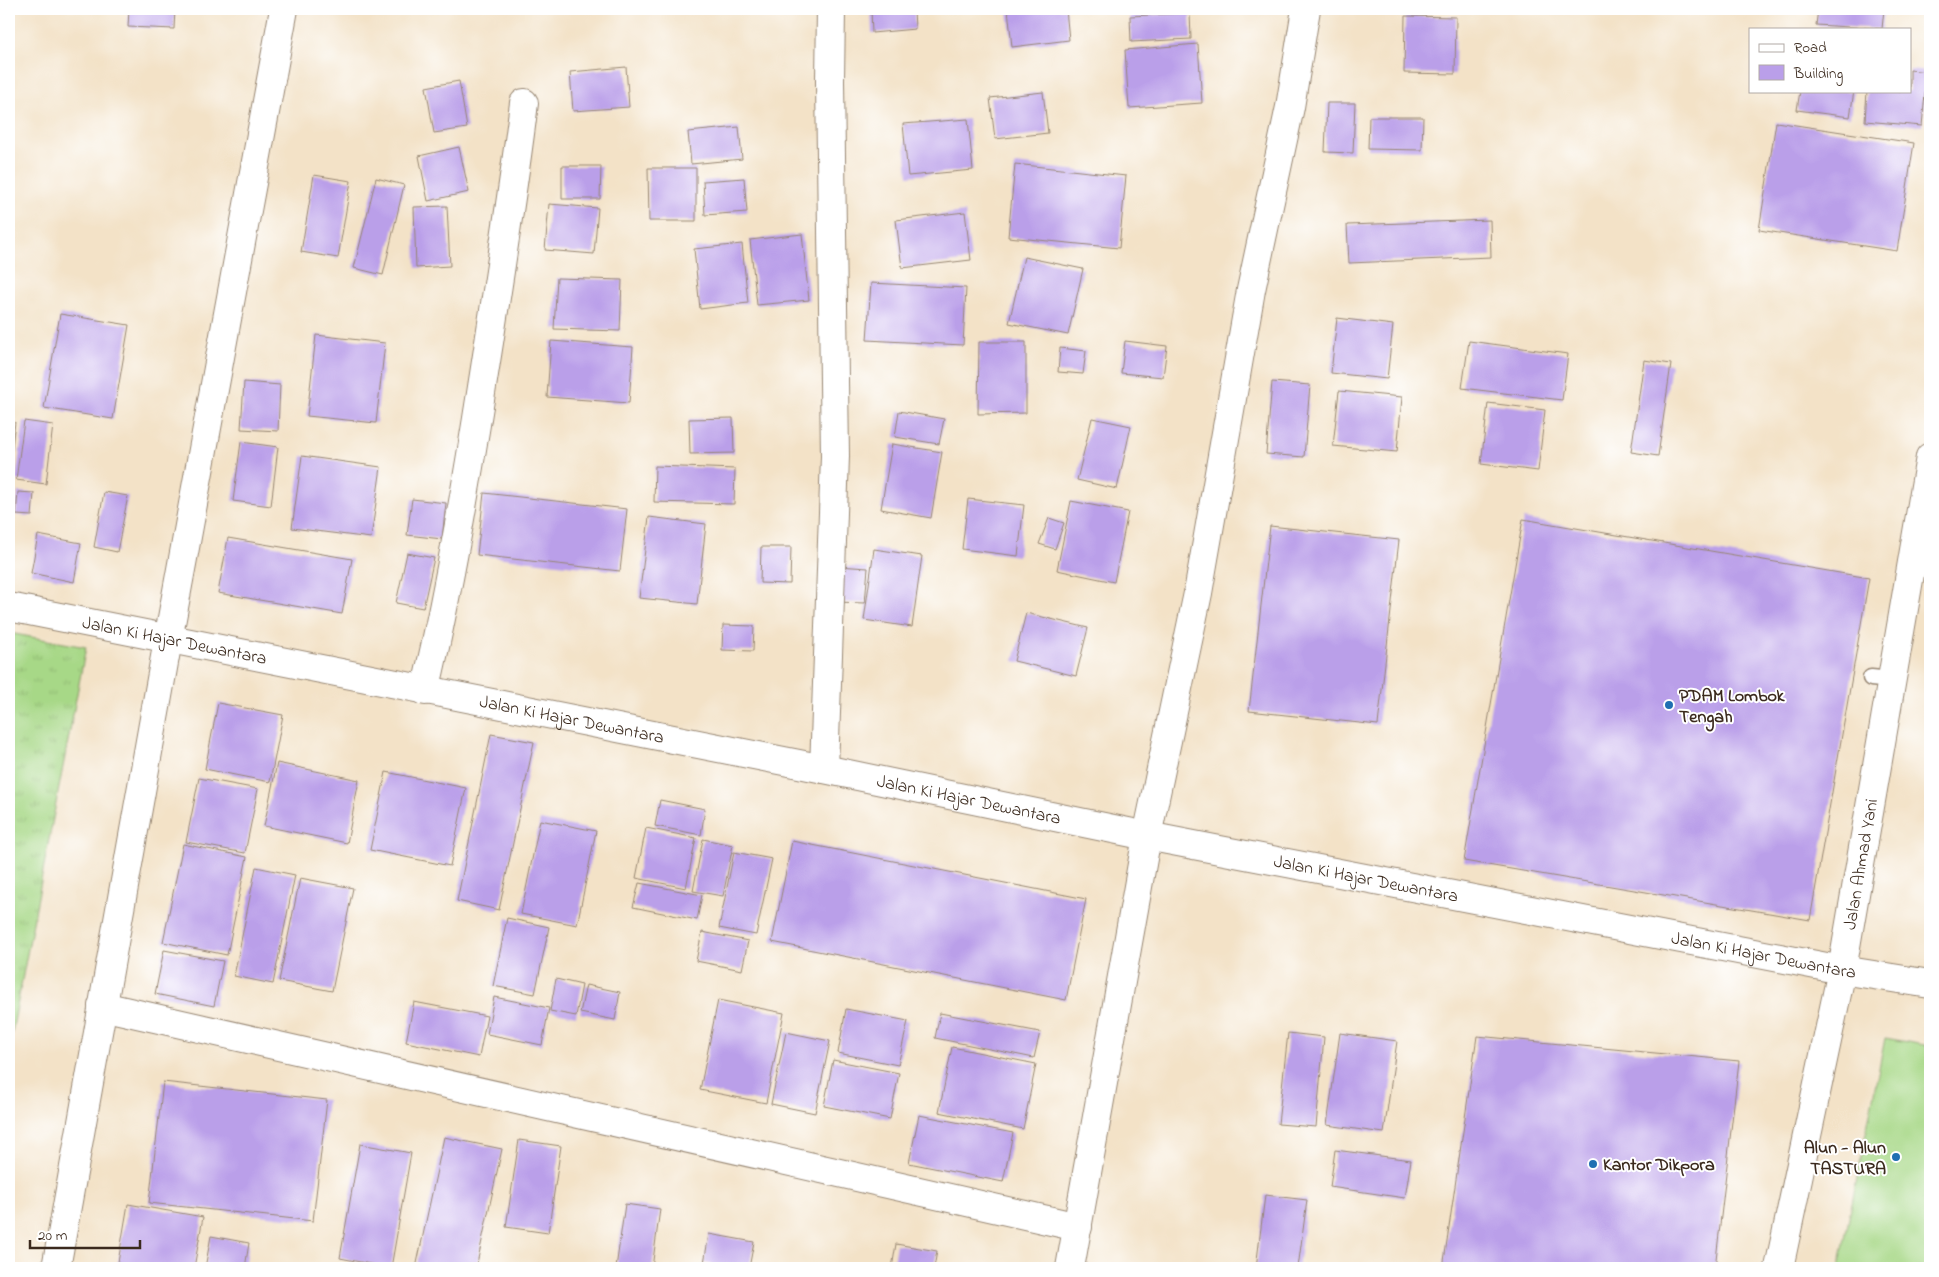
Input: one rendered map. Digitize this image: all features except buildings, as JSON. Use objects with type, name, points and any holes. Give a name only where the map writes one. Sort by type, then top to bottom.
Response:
[{"type":"street","points":[[56,1268],[168,640],[284,9]]},
{"type":"street","points":[[824,769],[835,456],[830,81],[831,9]]},
{"type":"street","points":[[1070,1268],[1147,836],[1198,593],[1251,290],[1290,107],[1306,9]]},
{"type":"street","points":[[425,691],[441,621],[469,466],[511,203],[524,103]]},
{"type":"street","name":"Jalan Ahmad Yani","points":[[1779,1268],[1842,970],[1882,679],[1930,457]]},
{"type":"street","name":"Jalan Ki Hajar Dewantara","points":[[9,607],[824,769],[1147,836],[1842,970],[1930,984]]},
{"type":"street","points":[[102,1006],[1078,1227]]},
{"type":"green space","points":[[9,633],[86,647],[9,1048]]},
{"type":"green space","name":"Alun - Alun TASTURA","points":[[1885,1038],[1930,1046],[1930,1268],[1839,1268]]},
{"type":"place","name":"PDAM Lombok Tengah","points":[[1669,705]]},
{"type":"place","name":"Alun - Alun TASTURA","points":[[1896,1157]]},
{"type":"place","name":"Kantor Dikpora","points":[[1593,1164]]}]
